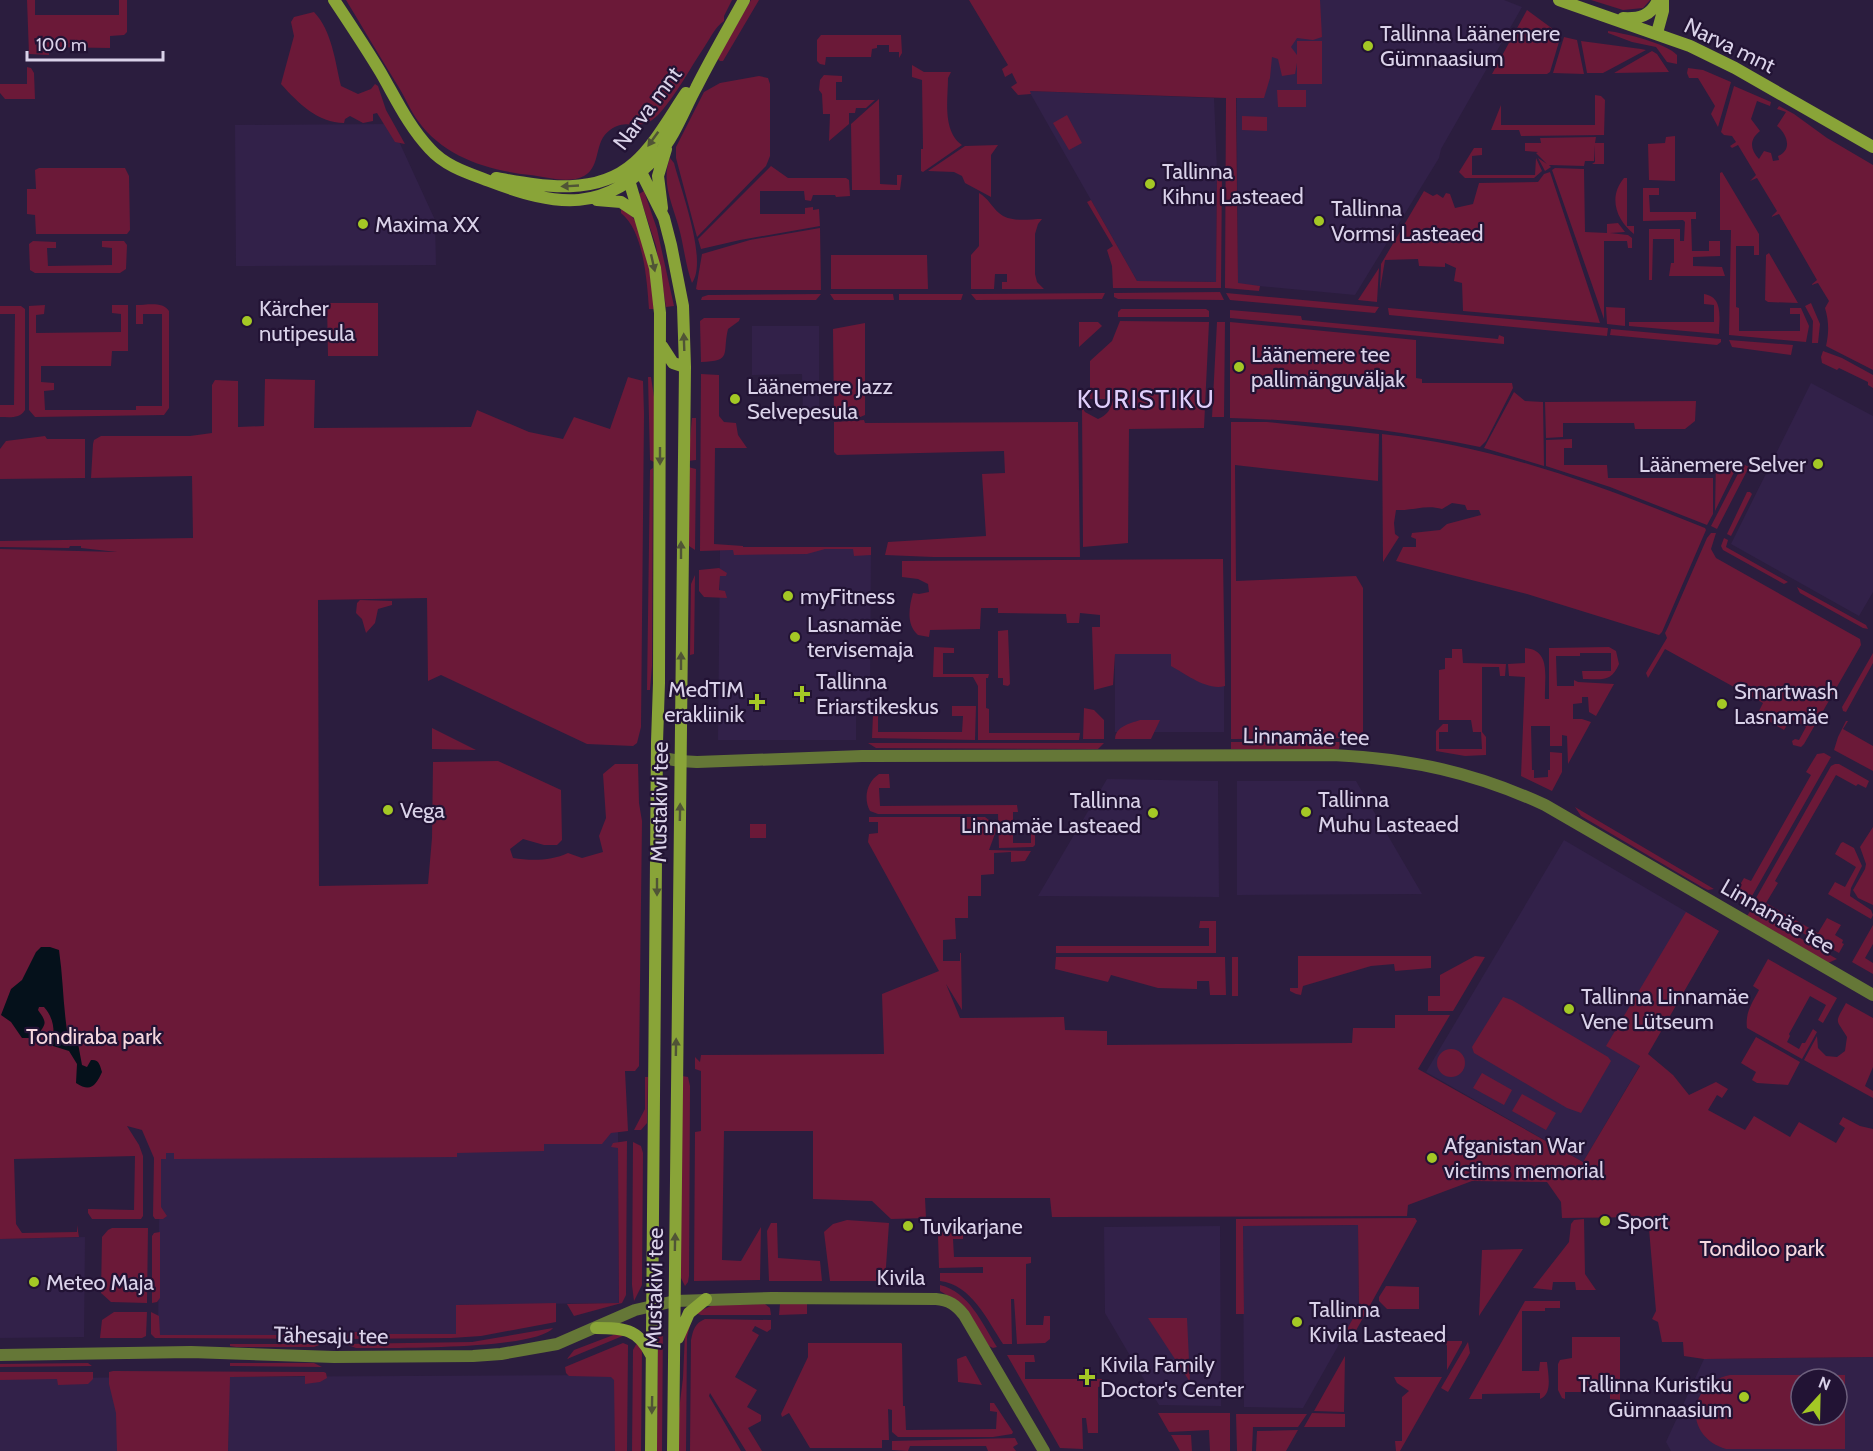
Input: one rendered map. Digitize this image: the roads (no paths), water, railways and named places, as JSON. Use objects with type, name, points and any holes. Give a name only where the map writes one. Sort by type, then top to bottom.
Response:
[{"type":"main road","name":"Narva mnt","points":[[334,0],[369,52],[419,137],[444,162],[468,174],[536,197],[581,202],[611,192],[668,143],[711,58],[744,0]]},
{"type":"main road","name":"Narva mnt","points":[[1559,0],[1657,33],[1735,68],[1873,147]]},
{"type":"main road","points":[[1610,18],[1642,17],[1652,11],[1658,0]]},
{"type":"main road","points":[[1657,33],[1663,11],[1663,0]]},
{"type":"main road","name":"Narva mnt","points":[[468,174],[567,187],[585,185],[633,171],[711,58]]},
{"type":"main road","points":[[664,218],[658,176],[668,143]]},
{"type":"main road","name":"Mustakivi tee","points":[[633,171],[639,214],[650,249],[659,294],[660,342],[651,1451]]},
{"type":"main road","name":"Mustakivi tee","points":[[633,171],[664,218],[683,306],[685,367],[681,554],[673,1451]]},
{"type":"main road","points":[[581,202],[606,200],[621,202],[639,214]]},
{"type":"main road","points":[[660,342],[673,363],[685,367]]},
{"type":"main road","points":[[674,1350],[681,1326],[688,1314],[706,1299]]},
{"type":"main road","points":[[596,1328],[615,1328],[635,1333],[642,1339],[652,1359]]},
{"type":"street","name":"Linnamäe tee","points":[[657,757],[680,761],[874,755],[1333,755],[1426,765],[1494,783],[1545,805],[1873,994]]},
{"type":"street","name":"Kivila","points":[[652,1306],[675,1301],[706,1299],[946,1299],[964,1315],[1044,1451]]},
{"type":"street","name":"Tähesaju tee","points":[[0,1355],[190,1352],[344,1357],[501,1354],[557,1344],[635,1310],[652,1306]]},
{"type":"place","name":"Tallinna Läänemere Gümnaasium","points":[[1368,46]]},
{"type":"place","name":"Tallinna Kihnu Lasteaed","points":[[1150,184]]},
{"type":"place","name":"Tallinna Vormsi Lasteaed","points":[[1319,221]]},
{"type":"place","name":"Maxima XX","points":[[363,224]]},
{"type":"place","name":"Kärcher nutipesula","points":[[247,321]]},
{"type":"place","name":"Läänemere tee pallimänguväljak","points":[[1239,367]]},
{"type":"place","name":"Läänemere Jazz Selvepesula","points":[[735,399]]},
{"type":"place","name":"Läänemere Selver","points":[[1818,464]]},
{"type":"place","name":"myFitness","points":[[788,596]]},
{"type":"place","name":"Lasnamäe tervisemaja","points":[[795,637]]},
{"type":"place","name":"Tallinna Eriarstikeskus","points":[[802,694]]},
{"type":"place","name":"MedTIM erakliinik","points":[[757,702]]},
{"type":"place","name":"Smartwash Lasnamäe","points":[[1722,704]]},
{"type":"place","name":"Vega","points":[[388,810]]},
{"type":"place","name":"Tallinna Muhu Lasteaed","points":[[1306,812]]},
{"type":"place","name":"Tallinna Linnamäe Lasteaed","points":[[1153,813]]},
{"type":"place","name":"Tallinna Linnamäe Vene Lütseum","points":[[1569,1009]]},
{"type":"place","name":"Afganistan War victims memorial","points":[[1432,1158]]},
{"type":"place","name":"Sport","points":[[1605,1221]]},
{"type":"place","name":"Tuvikarjane","points":[[908,1226]]},
{"type":"place","name":"Meteo Maja","points":[[34,1282]]},
{"type":"place","name":"Tallinna Kivila Lasteaed","points":[[1297,1322]]},
{"type":"place","name":"Kivila Family Doctor's Center","points":[[1087,1377]]},
{"type":"place","name":"Tallinna Kuristiku Gümnaasium","points":[[1744,1397]]},
{"type":"district","name":"KURISTIKU","points":[[1146,399]]},
{"type":"park label","name":"Tondiraba park","points":[[94,1036]]},
{"type":"park label","name":"Tondiloo park","points":[[1762,1248]]}]
